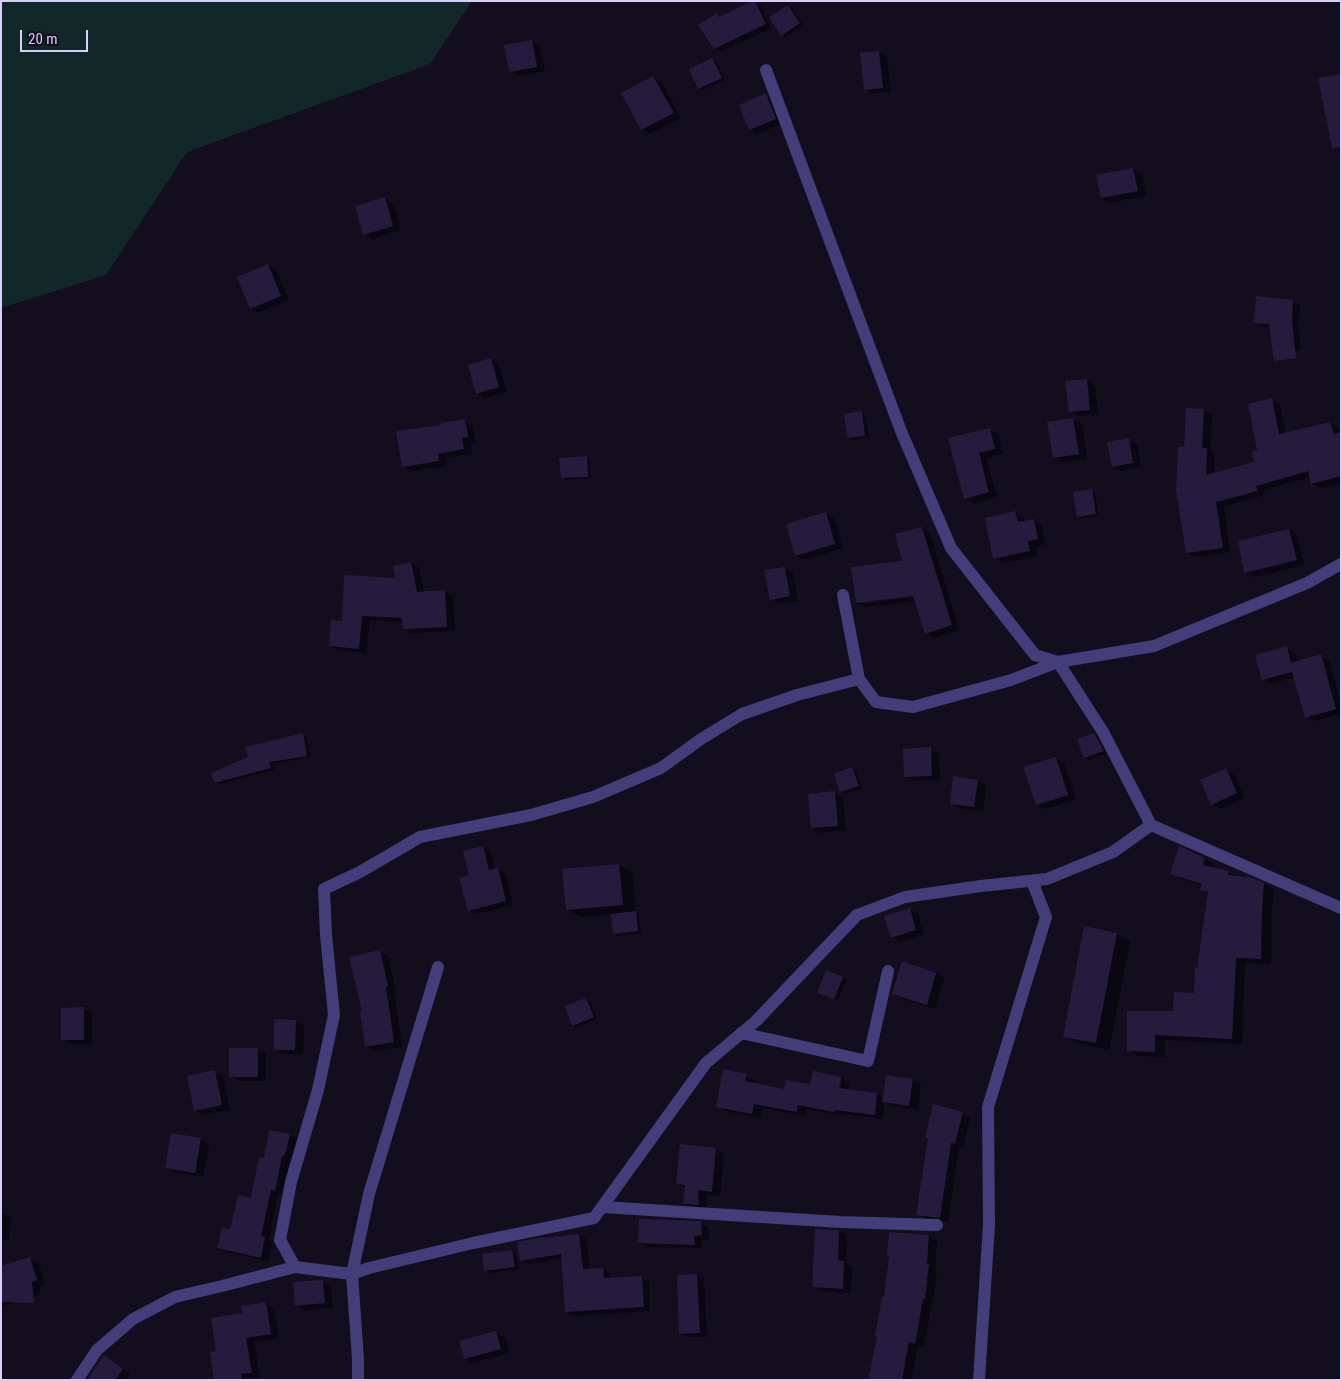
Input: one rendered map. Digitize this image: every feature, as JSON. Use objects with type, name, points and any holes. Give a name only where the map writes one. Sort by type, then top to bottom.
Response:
[{"type":"street","points":[[766,70],[901,431],[951,548],[1035,656],[1058,662],[1103,732],[1151,825],[1341,908]]},
{"type":"street","points":[[843,595],[859,679],[876,702],[913,707],[1010,680],[1058,662],[1154,646],[1307,583],[1341,564]]},
{"type":"street","points":[[295,1267],[280,1240],[291,1182],[318,1090],[334,1015],[326,935],[324,889],[360,872],[420,837],[531,815],[593,798],[661,768],[701,739],[742,714],[797,695],[859,679]]},
{"type":"street","points":[[77,1380],[97,1350],[133,1319],[174,1297],[295,1267],[352,1274],[369,1268],[473,1243],[594,1218],[706,1063],[762,1015],[857,915],[905,897],[1047,879],[1113,852],[1151,825]]},
{"type":"street","points":[[979,1380],[989,1225],[988,1107],[1046,917],[1032,881]]},
{"type":"street","points":[[358,1380],[352,1274],[369,1194],[438,967]]},
{"type":"street","points":[[741,1033],[868,1061],[888,971]]},
{"type":"street","points":[[603,1207],[840,1222],[937,1225]]},
{"type":"green space","points":[[1,1],[472,1],[430,64],[187,152],[106,275],[1,308]]},
{"type":"building","points":[[755,1],[766,24],[714,49],[698,25],[717,13],[719,17]]},
{"type":"building","points":[[788,5],[800,23],[781,36],[769,17]]},
{"type":"building","points":[[532,40],[537,67],[509,72],[504,45]]},
{"type":"building","points":[[879,51],[883,88],[864,90],[860,53]]},
{"type":"building","points":[[712,58],[722,78],[698,89],[689,69]]},
{"type":"building","points":[[1341,74],[1341,147],[1332,148],[1318,78]]},
{"type":"building","points":[[653,76],[674,113],[641,130],[621,93]]},
{"type":"building","points":[[766,93],[776,119],[749,130],[739,105]]},
{"type":"building","points":[[1133,168],[1138,191],[1101,198],[1096,175]]},
{"type":"building","points":[[385,197],[393,226],[363,235],[355,206]]},
{"type":"building","points":[[268,264],[281,296],[250,309],[237,277]]},
{"type":"building","points":[[1256,296],[1293,300],[1292,320],[1296,358],[1274,361],[1269,324],[1254,323]]},
{"type":"building","points":[[491,358],[499,387],[476,394],[468,365]]},
{"type":"building","points":[[1087,379],[1090,410],[1069,412],[1065,381]]},
{"type":"building","points":[[1272,398],[1279,434],[1330,422],[1334,434],[1341,432],[1341,476],[1311,484],[1308,471],[1256,486],[1258,491],[1216,502],[1223,548],[1186,553],[1176,490],[1178,447],[1184,447],[1186,408],[1204,409],[1202,448],[1207,448],[1206,475],[1254,462],[1252,452],[1257,450],[1248,404]]},
{"type":"building","points":[[862,411],[865,436],[847,438],[844,414]]},
{"type":"building","points":[[1073,418],[1079,454],[1053,458],[1047,422]]},
{"type":"building","points":[[465,419],[468,437],[462,438],[464,449],[438,454],[439,461],[402,467],[396,431],[441,425],[441,423]]},
{"type":"building","points":[[990,428],[995,449],[979,453],[989,492],[964,499],[948,438]]},
{"type":"building","points":[[1129,438],[1133,463],[1112,467],[1107,442]]},
{"type":"building","points":[[587,456],[588,477],[561,478],[559,458]]},
{"type":"building","points":[[1092,489],[1096,514],[1077,517],[1073,492]]},
{"type":"building","points":[[1015,511],[1018,522],[1034,519],[1038,539],[1028,541],[1030,551],[993,559],[985,518]]},
{"type":"building","points":[[826,512],[835,544],[795,556],[786,524]]},
{"type":"building","points":[[922,527],[952,625],[925,634],[913,596],[856,603],[851,567],[902,561],[895,534]]},
{"type":"building","points":[[1289,529],[1297,560],[1244,573],[1238,541]]},
{"type":"building","points":[[411,562],[417,592],[445,590],[447,627],[403,629],[402,618],[362,616],[359,649],[329,646],[331,620],[342,621],[344,575],[395,578],[393,566]]},
{"type":"building","points":[[785,567],[790,596],[770,600],[764,570]]},
{"type":"building","points":[[1287,646],[1291,663],[1321,654],[1336,709],[1305,718],[1292,672],[1262,680],[1255,655]]},
{"type":"building","points":[[303,733],[307,756],[269,762],[271,768],[214,783],[211,773],[248,757],[245,747]]},
{"type":"building","points":[[1094,733],[1104,751],[1084,758],[1077,739]]},
{"type":"building","points":[[931,747],[932,776],[904,777],[903,749]]},
{"type":"building","points":[[1056,757],[1068,795],[1036,805],[1023,767]]},
{"type":"building","points":[[852,767],[859,786],[840,792],[834,774]]},
{"type":"building","points":[[1226,768],[1237,793],[1211,805],[1200,780]]},
{"type":"building","points":[[953,776],[978,780],[974,807],[950,804]]},
{"type":"building","points":[[835,791],[838,826],[811,828],[808,794]]},
{"type":"building","points":[[483,846],[489,870],[498,868],[506,901],[468,911],[459,878],[469,875],[463,851]]},
{"type":"building","points":[[1179,846],[1205,858],[1203,865],[1229,871],[1228,875],[1250,877],[1264,883],[1261,959],[1236,958],[1232,1039],[1155,1035],[1155,1052],[1127,1051],[1127,1011],[1173,1011],[1174,992],[1194,993],[1195,967],[1197,968],[1208,892],[1200,890],[1202,884],[1170,874]]},
{"type":"building","points":[[619,864],[623,905],[566,910],[562,869]]},
{"type":"building","points":[[910,908],[916,930],[891,938],[884,916]]},
{"type":"building","points":[[636,911],[638,931],[613,934],[611,914]]},
{"type":"building","points":[[1084,926],[1117,933],[1096,1043],[1063,1037]]},
{"type":"building","points":[[380,950],[388,986],[386,987],[394,1042],[365,1047],[360,1011],[362,1011],[349,957]]},
{"type":"building","points":[[902,961],[936,973],[927,1005],[892,994]]},
{"type":"building","points":[[826,970],[843,977],[834,999],[817,993]]},
{"type":"building","points":[[586,998],[594,1017],[572,1026],[565,1006]]},
{"type":"building","points":[[84,1007],[84,1040],[61,1040],[61,1008]]},
{"type":"building","points":[[274,1019],[296,1020],[295,1050],[274,1050]]},
{"type":"building","points":[[229,1048],[258,1048],[258,1077],[229,1077]]},
{"type":"building","points":[[723,1069],[747,1074],[745,1081],[784,1089],[786,1080],[810,1084],[813,1071],[841,1077],[839,1088],[877,1093],[875,1115],[835,1110],[834,1112],[798,1105],[797,1112],[754,1104],[752,1114],[716,1107]]},
{"type":"building","points":[[215,1070],[222,1105],[194,1111],[187,1076]]},
{"type":"building","points":[[886,1075],[913,1079],[909,1106],[882,1102]]},
{"type":"building","points":[[933,1104],[963,1112],[955,1144],[951,1143],[940,1218],[916,1215],[928,1138],[925,1137]]},
{"type":"building","points":[[269,1130],[290,1134],[286,1151],[284,1156],[282,1156],[275,1191],[271,1190],[261,1236],[265,1237],[261,1258],[217,1248],[222,1228],[230,1229],[238,1195],[251,1198],[259,1157],[264,1158]]},
{"type":"building","points":[[171,1133],[201,1138],[195,1173],[165,1168]]},
{"type":"building","points":[[680,1144],[716,1148],[712,1192],[698,1190],[699,1205],[683,1204],[685,1185],[676,1184]]},
{"type":"building","points":[[639,1219],[701,1221],[702,1235],[694,1236],[695,1245],[638,1243]]},
{"type":"building","points":[[815,1229],[839,1230],[838,1260],[844,1261],[843,1289],[812,1287]]},
{"type":"building","points":[[889,1232],[929,1235],[927,1264],[929,1264],[925,1299],[923,1299],[915,1344],[909,1342],[902,1380],[868,1380],[877,1336],[875,1336],[882,1297],[884,1297],[889,1256],[887,1256]]},
{"type":"building","points":[[579,1234],[583,1269],[603,1268],[604,1278],[642,1276],[644,1307],[565,1312],[561,1254],[520,1261],[517,1242],[544,1237]]},
{"type":"building","points":[[512,1250],[515,1267],[484,1271],[482,1254]]},
{"type":"building","points":[[30,1257],[37,1280],[32,1282],[34,1303],[1,1302],[1,1266]]},
{"type":"building","points":[[697,1274],[700,1333],[679,1334],[677,1275]]},
{"type":"building","points":[[323,1280],[325,1303],[295,1306],[293,1282]]},
{"type":"building","points":[[266,1302],[271,1334],[246,1338],[252,1373],[241,1374],[242,1380],[214,1380],[210,1352],[216,1351],[211,1318],[242,1313],[241,1306]]},
{"type":"building","points":[[496,1331],[501,1349],[464,1359],[459,1341]]},
{"type":"building","points":[[104,1355],[123,1369],[115,1380],[87,1380]]}]
